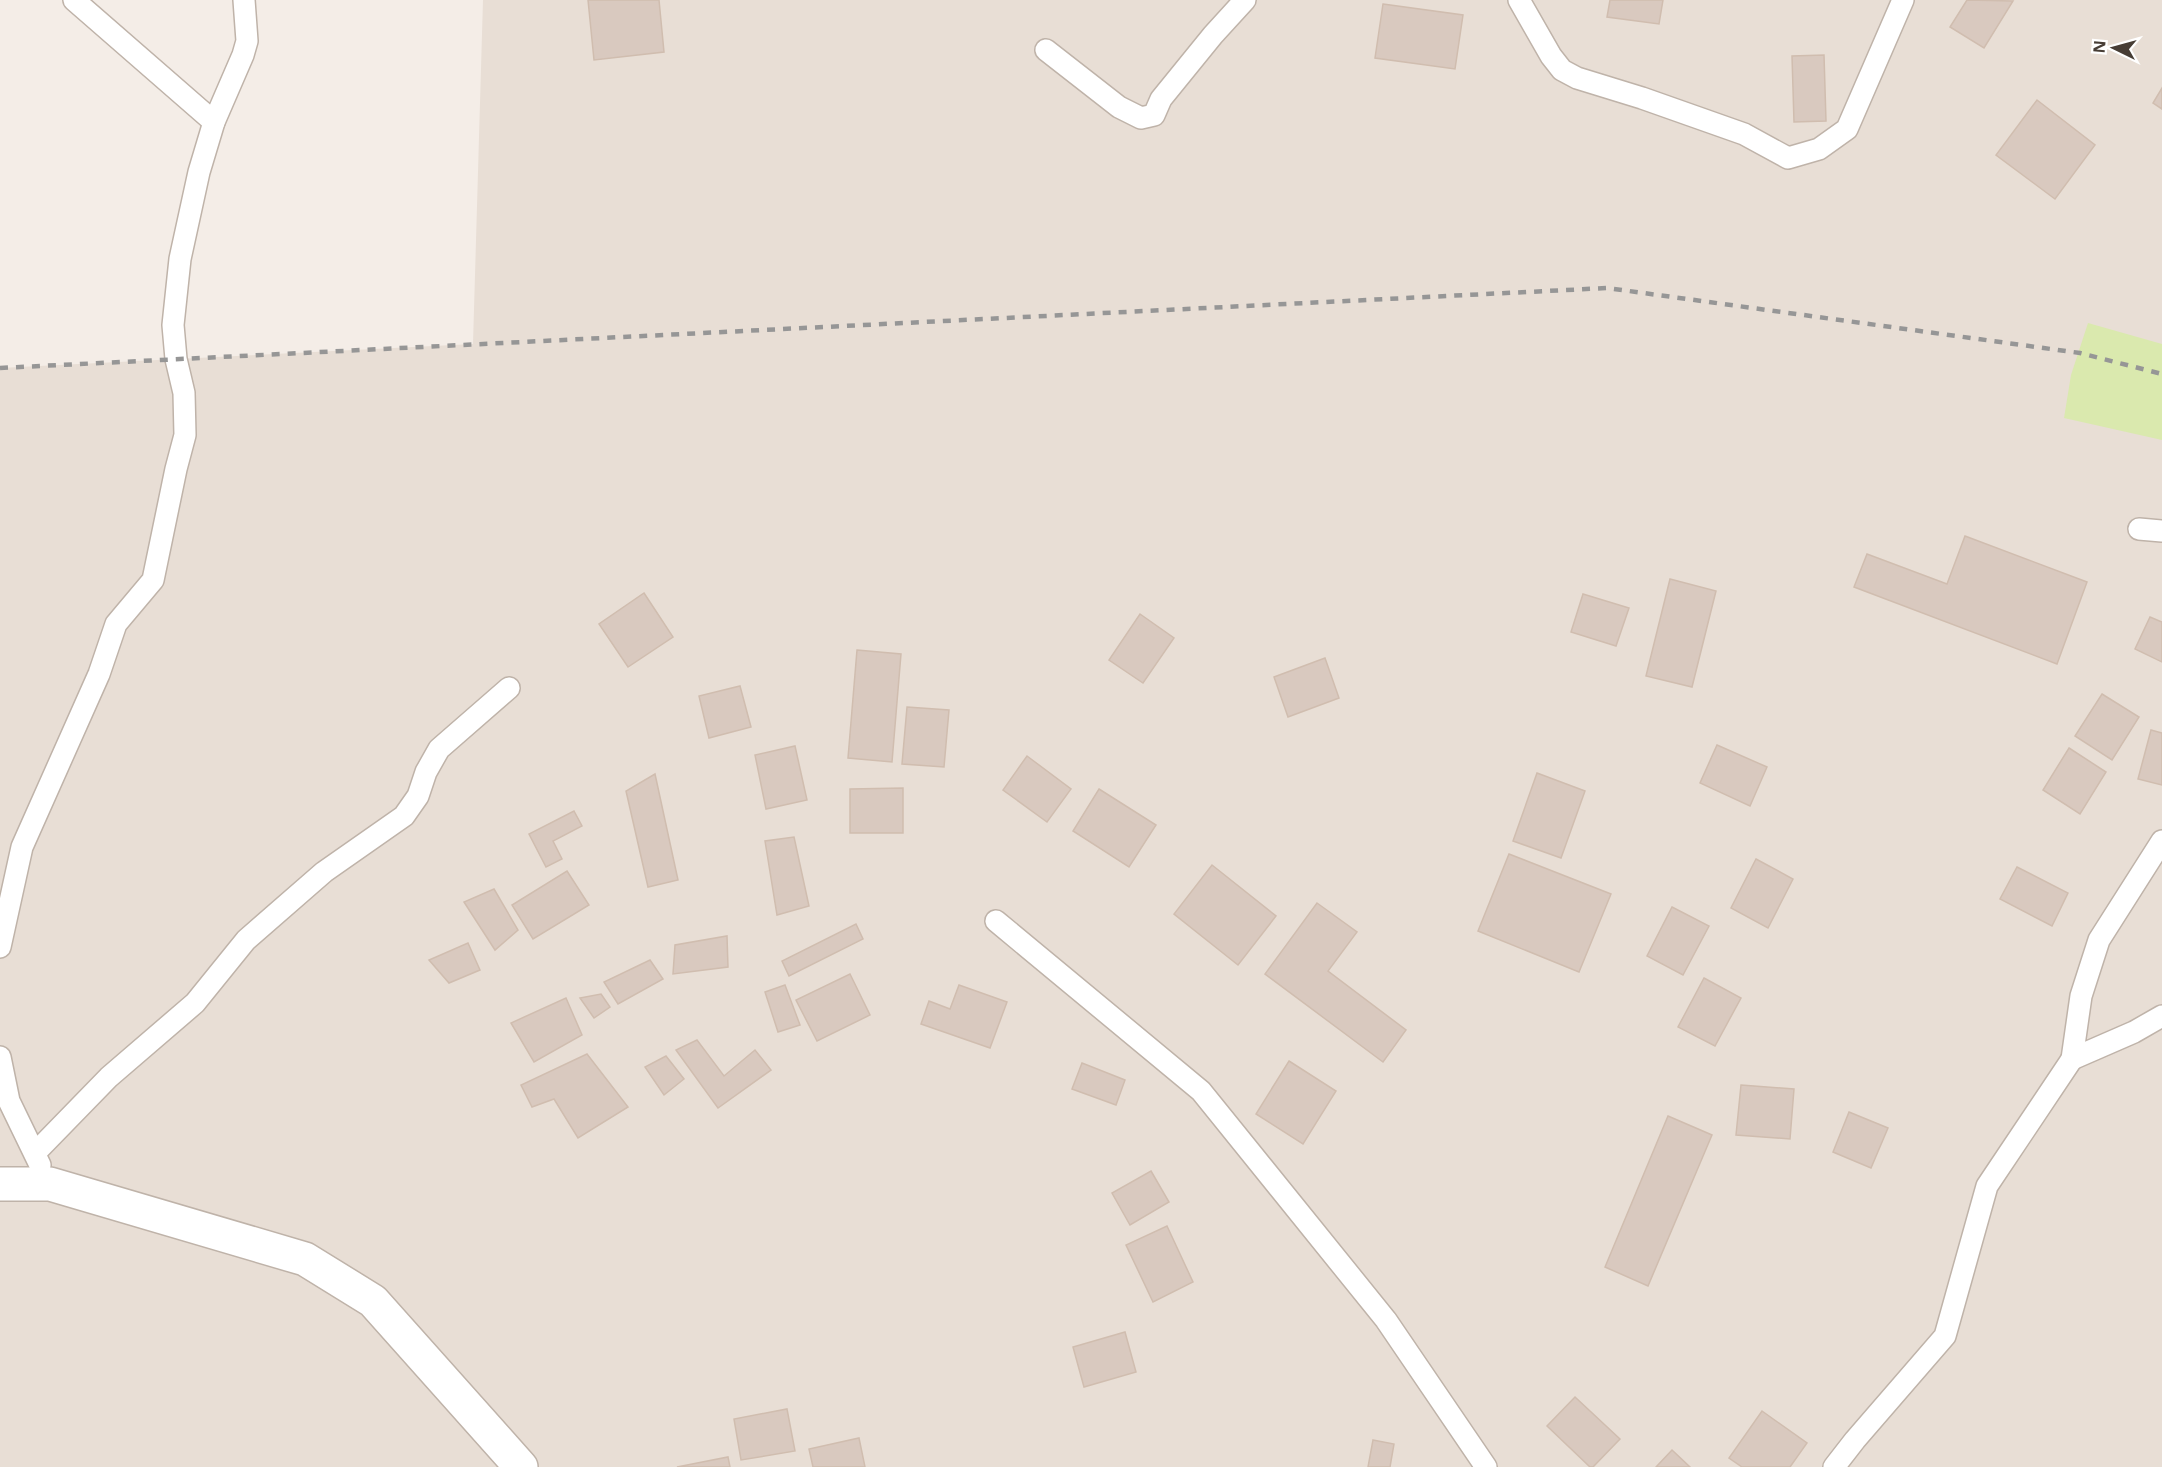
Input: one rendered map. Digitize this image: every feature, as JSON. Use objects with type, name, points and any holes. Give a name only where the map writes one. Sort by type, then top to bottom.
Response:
[{"type":"street","points":[[0,1184],[50,1184],[305,1259],[373,1301],[521,1467]]},
{"type":"lane","points":[[74,0],[213,122]]},
{"type":"lane","points":[[0,947],[22,847],[99,674],[116,624],[153,580],[185,435],[184,393],[176,359],[173,325],[180,259],[199,172],[213,122],[247,41],[244,0]]},
{"type":"lane","points":[[1046,50],[1119,107],[1141,118],[1154,115],[1161,99],[1245,0]]},
{"type":"lane","points":[[1519,0],[1551,56],[1562,70],[1577,78],[1744,134],[1788,158],[1819,149],[1847,129],[1903,0]]},
{"type":"lane","points":[[2139,529],[2162,531]]},
{"type":"lane","points":[[34,1153],[109,1077],[195,1003],[246,940],[324,872],[405,816],[439,748],[509,688]]},
{"type":"lane","points":[[1834,1467],[1945,1336],[1987,1186],[2072,1059],[2081,996],[2099,940],[2162,841]]},
{"type":"lane","points":[[996,921],[1201,1091],[1386,1320],[1486,1467]]},
{"type":"lane","points":[[2072,1059],[2134,1032],[2162,1016]]},
{"type":"lane","points":[[0,1057],[9,1101],[50,1184]]},
{"type":"shaded area","points":[[483,0],[2162,0],[2162,1467],[0,1467],[0,368],[473,344]]},
{"type":"green space","points":[[2088,323],[2162,344],[2162,440],[2064,418],[2071,375]]},
{"type":"building","points":[[588,0],[659,0],[664,52],[594,60]]},
{"type":"building","points":[[1610,0],[1663,0],[1659,24],[1607,17]]},
{"type":"building","points":[[1967,0],[2013,1],[1984,48],[1950,27]]},
{"type":"building","points":[[1383,4],[1463,15],[1455,69],[1375,58]]},
{"type":"building","points":[[1824,55],[1826,121],[1794,122],[1792,56]]},
{"type":"building","points":[[2162,88],[2162,109],[2153,103]]},
{"type":"building","points":[[2037,100],[2095,145],[2055,199],[1996,155]]},
{"type":"building","points":[[1965,536],[2087,582],[2057,664],[1854,587],[1867,554],[1947,584]]},
{"type":"building","points":[[1670,579],[1716,591],[1692,687],[1646,676]]},
{"type":"building","points":[[644,593],[673,637],[628,667],[599,624]]},
{"type":"building","points":[[1583,594],[1629,608],[1616,646],[1571,632]]},
{"type":"building","points":[[1140,614],[1174,638],[1143,683],[1109,660]]},
{"type":"building","points":[[2150,617],[2162,622],[2162,662],[2135,649]]},
{"type":"building","points":[[857,650],[901,654],[892,762],[848,758]]},
{"type":"building","points":[[1325,658],[1339,698],[1288,717],[1274,677]]},
{"type":"building","points":[[740,686],[751,727],[709,738],[699,696]]},
{"type":"building","points":[[2102,694],[2139,717],[2112,760],[2075,736]]},
{"type":"building","points":[[907,707],[949,710],[944,767],[902,764]]},
{"type":"building","points":[[2151,730],[2162,733],[2162,785],[2138,779]]},
{"type":"building","points":[[1717,745],[1767,767],[1750,806],[1700,783]]},
{"type":"building","points":[[795,746],[807,800],[766,809],[755,755]]},
{"type":"building","points":[[2069,748],[2106,772],[2080,814],[2043,790]]},
{"type":"building","points":[[1027,756],[1071,789],[1047,822],[1003,790]]},
{"type":"building","points":[[1537,773],[1585,791],[1561,858],[1513,841]]},
{"type":"building","points":[[655,774],[678,880],[648,887],[626,791]]},
{"type":"building","points":[[903,788],[903,833],[850,833],[850,789]]},
{"type":"building","points":[[1099,789],[1156,825],[1129,867],[1073,831]]},
{"type":"building","points":[[574,811],[582,826],[553,841],[562,859],[546,867],[529,834]]},
{"type":"building","points":[[794,837],[809,906],[777,915],[765,841]]},
{"type":"building","points":[[1509,854],[1611,894],[1579,972],[1478,931]]},
{"type":"building","points":[[1756,859],[1793,879],[1768,928],[1731,908]]},
{"type":"building","points":[[1212,865],[1276,916],[1238,965],[1174,914]]},
{"type":"building","points":[[2017,867],[2068,893],[2052,926],[2000,899]]},
{"type":"building","points":[[567,871],[589,905],[533,939],[512,905]]},
{"type":"building","points":[[494,889],[518,930],[495,950],[464,902]]},
{"type":"building","points":[[1317,903],[1357,932],[1328,971],[1406,1030],[1383,1062],[1265,974]]},
{"type":"building","points":[[1672,907],[1709,926],[1683,975],[1647,956]]},
{"type":"building","points":[[856,924],[863,939],[789,976],[782,961]]},
{"type":"building","points":[[727,936],[728,967],[673,974],[675,945]]},
{"type":"building","points":[[468,943],[480,970],[449,983],[429,960]]},
{"type":"building","points":[[650,960],[663,979],[618,1004],[604,982]]},
{"type":"building","points":[[850,974],[870,1015],[817,1041],[796,1000]]},
{"type":"building","points":[[1704,978],[1741,998],[1715,1046],[1678,1027]]},
{"type":"building","points":[[785,985],[800,1025],[778,1032],[765,992]]},
{"type":"building","points":[[959,985],[1007,1002],[990,1048],[921,1024],[929,1001],[950,1009]]},
{"type":"building","points":[[601,994],[610,1007],[594,1018],[580,998]]},
{"type":"building","points":[[566,998],[582,1035],[534,1062],[511,1023]]},
{"type":"building","points":[[697,1040],[724,1076],[755,1050],[771,1070],[718,1108],[676,1050]]},
{"type":"building","points":[[587,1054],[628,1107],[578,1138],[554,1099],[532,1107],[521,1085]]},
{"type":"building","points":[[666,1056],[684,1079],[664,1095],[645,1067]]},
{"type":"building","points":[[1289,1061],[1336,1091],[1303,1144],[1256,1114]]},
{"type":"building","points":[[1082,1063],[1125,1080],[1116,1105],[1072,1089]]},
{"type":"building","points":[[1741,1085],[1794,1089],[1790,1139],[1736,1135]]},
{"type":"building","points":[[1849,1112],[1888,1128],[1871,1168],[1833,1152]]},
{"type":"building","points":[[1668,1116],[1712,1135],[1648,1286],[1605,1267]]},
{"type":"building","points":[[1151,1171],[1169,1202],[1130,1225],[1112,1193]]},
{"type":"building","points":[[1167,1226],[1193,1282],[1153,1302],[1126,1245]]},
{"type":"building","points":[[1125,1332],[1136,1372],[1084,1387],[1073,1347]]},
{"type":"building","points":[[1575,1397],[1620,1439],[1593,1467],[1590,1467],[1547,1426]]},
{"type":"building","points":[[787,1409],[795,1451],[741,1460],[734,1419]]},
{"type":"building","points":[[1762,1411],[1807,1443],[1790,1467],[1742,1467],[1729,1458]]},
{"type":"building","points":[[859,1438],[865,1467],[813,1467],[809,1449]]},
{"type":"building","points":[[1373,1440],[1394,1444],[1390,1467],[1368,1467]]},
{"type":"building","points":[[1672,1450],[1690,1467],[1656,1467]]},
{"type":"building","points":[[728,1457],[730,1467],[677,1467]]},
{"type":"railway","points":[[0,368],[1607,288],[2080,353],[2162,374]]}]
